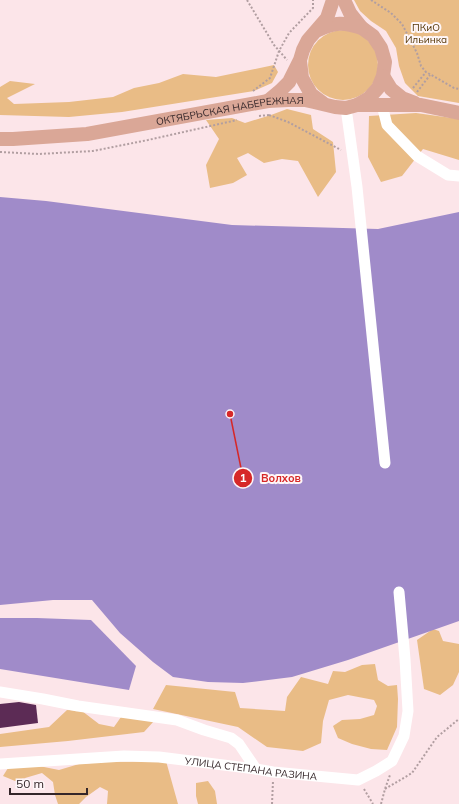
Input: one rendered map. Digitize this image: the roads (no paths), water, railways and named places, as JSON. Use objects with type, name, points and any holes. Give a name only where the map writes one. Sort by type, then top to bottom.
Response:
[{"type":"main road","points":[[268,108],[288,82],[298,65],[308,40],[327,18],[333,0]]},
{"type":"main road","points":[[344,0],[350,13],[362,28],[373,36],[381,48],[384,62],[383,76],[378,88],[369,98],[352,106]]},
{"type":"main road","points":[[308,40],[319,30],[332,24],[348,23],[362,28]]},
{"type":"main road","points":[[298,65],[302,78],[310,94],[325,104]]},
{"type":"main road","points":[[383,76],[391,89],[402,98],[415,98]]},
{"type":"main road","name":"ОКТЯБРЬСКАЯ НАБЕРЕЖНАЯ","points":[[0,138],[27,138],[87,134],[268,108],[288,100],[305,100],[335,107],[382,105],[415,98],[459,113]]},
{"type":"street","points":[[382,105],[387,126],[417,156],[448,175],[459,176]]},
{"type":"street","points":[[352,106],[353,157],[385,463]]},
{"type":"street","name":"УЛИЦА СТЕПАНА РАЗИНА","points":[[0,764],[124,756],[159,757],[273,772],[358,780],[376,771],[392,760],[404,736],[408,711],[406,659],[399,592]]},
{"type":"street","points":[[0,692],[78,706],[177,720],[230,738],[239,744],[256,769]]},
{"type":"place","name":"Волхов","points":[[230,414]]},
{"type":"park label","name":"ПКиО Ильинка","points":[[426,32]]}]
